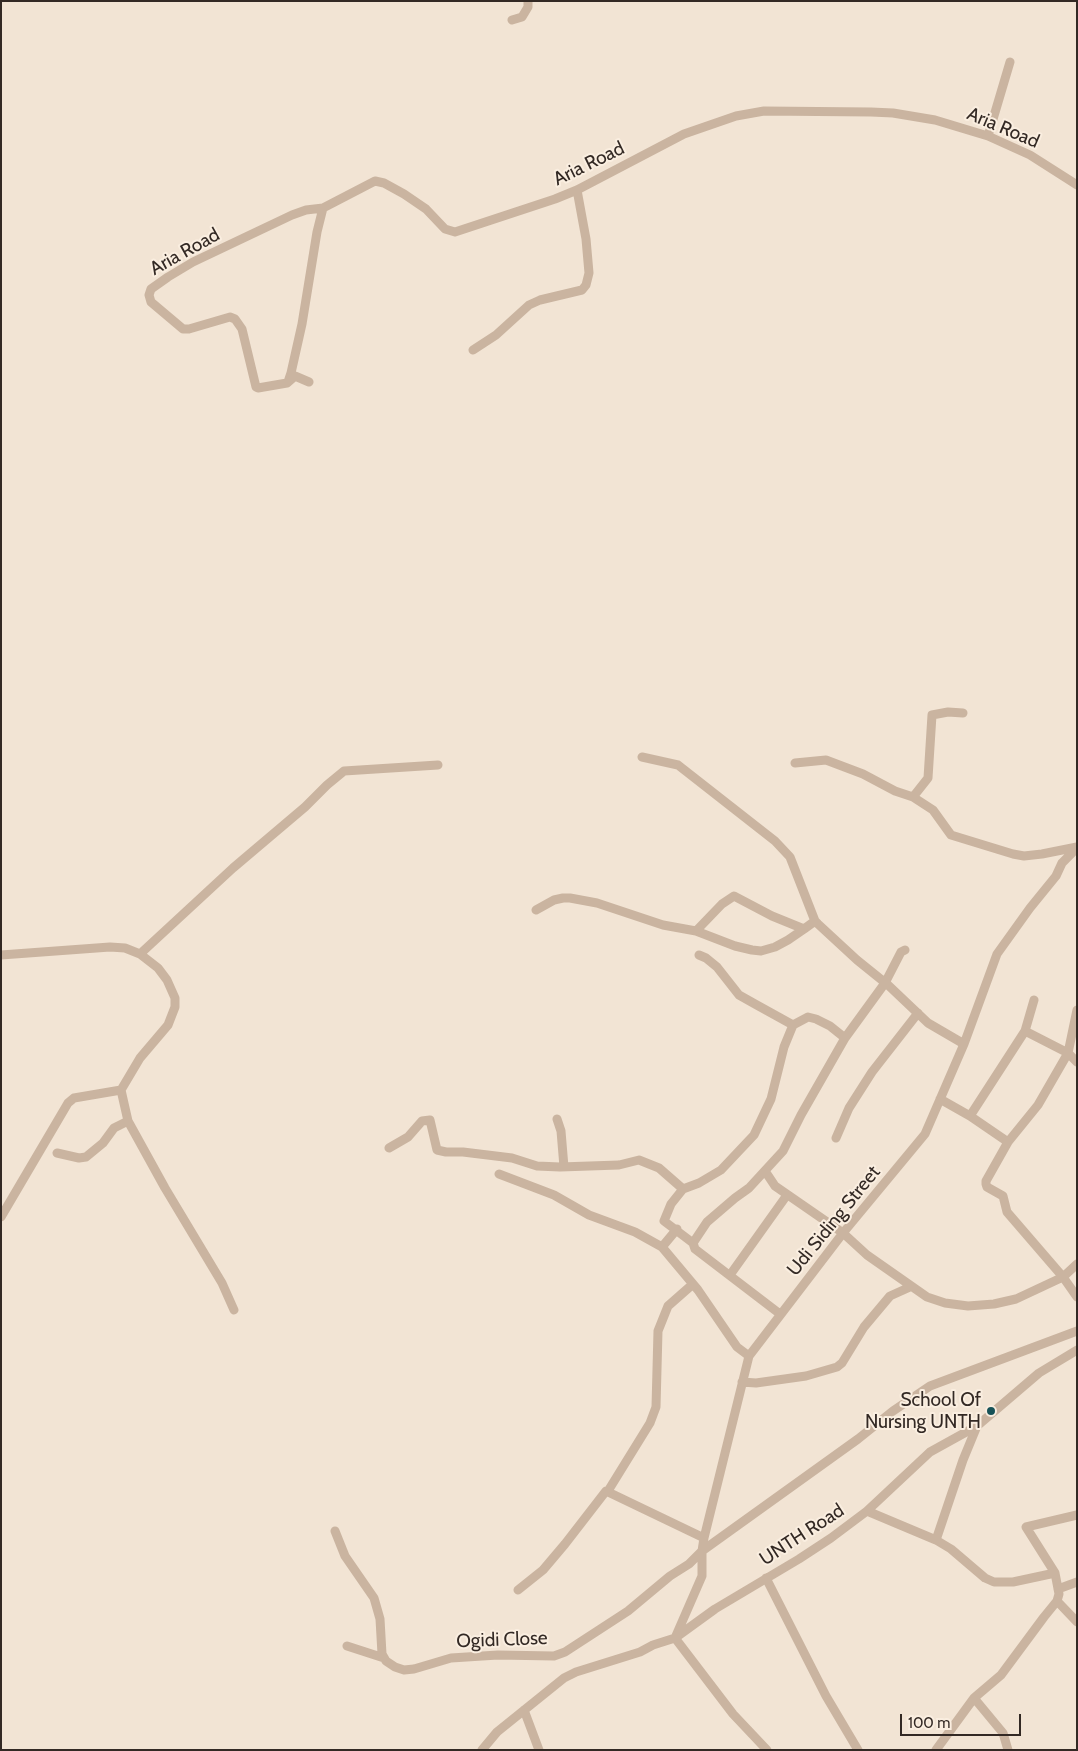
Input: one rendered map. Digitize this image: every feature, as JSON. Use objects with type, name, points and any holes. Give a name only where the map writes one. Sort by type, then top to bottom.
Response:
[{"type":"street","points":[[512,20],[522,17],[528,7],[528,1]]},
{"type":"street","points":[[988,136],[1010,62]]},
{"type":"street","name":"Aria Road","points":[[287,383],[256,387],[242,329],[235,319],[230,317],[183,329],[151,302],[149,295],[151,289],[193,262],[292,215],[306,210],[322,208],[368,183],[379,182],[393,187],[419,204],[445,228],[455,232],[577,190],[684,134],[724,119],[764,111],[893,113],[935,120],[988,136],[1030,156],[1077,185]]},
{"type":"street","points":[[473,350],[496,335],[529,305],[540,300],[582,290],[586,285],[589,273],[586,239],[577,190]]},
{"type":"street","points":[[287,383],[302,324],[322,208]]},
{"type":"street","points":[[287,383],[295,376],[310,382]]},
{"type":"street","points":[[913,797],[928,778],[932,715],[948,712],[962,713]]},
{"type":"street","points":[[642,757],[678,765],[775,842],[790,857],[815,921],[928,1023],[964,1044]]},
{"type":"street","points":[[795,763],[826,760],[863,774],[895,791],[913,797],[933,810],[951,835],[1007,852],[1024,856],[1077,847]]},
{"type":"street","points":[[140,954],[233,868],[306,808],[327,785],[344,771],[438,765]]},
{"type":"street","name":"Udi Siding Street","points":[[675,1638],[702,1576],[704,1538],[748,1356],[843,1233],[925,1134],[964,1044],[997,954],[1056,876],[1062,864],[1077,847]]},
{"type":"street","points":[[696,931],[722,904],[734,896],[772,916],[804,929]]},
{"type":"street","points":[[536,910],[554,900],[570,898],[597,903],[663,925],[696,931],[735,946],[761,951],[788,940],[815,921]]},
{"type":"street","points":[[1,955],[125,948],[140,954],[158,968],[167,980],[175,998],[175,1007],[168,1025],[140,1058],[121,1090],[128,1121],[165,1188],[222,1283],[234,1310]]},
{"type":"street","points":[[693,1243],[707,1222],[749,1188],[783,1152],[801,1115],[845,1038],[885,983],[901,952],[905,950]]},
{"type":"street","points":[[699,955],[717,967],[740,994],[793,1025]]},
{"type":"street","points":[[970,1116],[1024,1030],[1034,1000]]},
{"type":"street","points":[[1076,1293],[1007,1212],[1003,1196],[987,1188],[986,1181],[1008,1142],[1038,1105],[1068,1053],[1077,1010]]},
{"type":"street","points":[[836,1138],[850,1108],[872,1072],[918,1013]]},
{"type":"street","points":[[780,1314],[695,1249],[693,1243],[664,1221],[664,1218],[671,1204],[683,1189],[721,1170],[754,1136],[771,1099],[784,1047],[793,1025],[808,1017],[816,1019],[830,1026],[845,1038]]},
{"type":"street","points":[[1024,1030],[1068,1053],[1077,1062]]},
{"type":"street","points":[[1,1217],[68,1103],[74,1098],[121,1090]]},
{"type":"street","points":[[940,1099],[970,1116],[1008,1142]]},
{"type":"street","points":[[557,1119],[561,1131],[564,1167]]},
{"type":"street","points":[[389,1148],[408,1137],[422,1121],[430,1120],[437,1150],[512,1158],[537,1166],[618,1165],[639,1160],[659,1168],[683,1189]]},
{"type":"street","points":[[56,1153],[79,1158],[86,1157],[103,1143],[114,1128],[128,1121]]},
{"type":"street","points":[[765,1171],[775,1186],[786,1195],[843,1233],[867,1255],[910,1287],[927,1297],[954,1305],[994,1304],[1016,1298],[1063,1277],[1077,1264]]},
{"type":"street","points":[[499,1174],[554,1194],[589,1215],[635,1232],[662,1247],[693,1284],[732,1340],[748,1356]]},
{"type":"street","points":[[730,1275],[786,1195]]},
{"type":"street","points":[[662,1247],[677,1229]]},
{"type":"street","points":[[608,1492],[650,1423],[656,1407],[658,1331],[668,1306],[693,1284]]},
{"type":"street","points":[[742,1382],[756,1384],[806,1376],[837,1367],[842,1363],[864,1327],[890,1296],[910,1287]]},
{"type":"street","name":"Ogidi Close","points":[[347,1646],[384,1658],[395,1667],[404,1670],[419,1668],[451,1658],[498,1655],[554,1656],[565,1652],[628,1611],[702,1552],[893,1411],[930,1386],[1077,1331]]},
{"type":"street","name":"UNTH Road","points":[[482,1750],[497,1732],[564,1678],[576,1672],[640,1652],[653,1645],[675,1638],[716,1609],[815,1549],[866,1511],[930,1452],[977,1426],[1039,1373],[1077,1350]]},
{"type":"street","points":[[936,1540],[977,1426]]},
{"type":"street","points":[[518,1590],[543,1570],[565,1544],[603,1492],[608,1492],[704,1538]]},
{"type":"street","points":[[866,1511],[936,1540],[951,1549],[985,1578],[994,1582],[1013,1582],[1055,1573]]},
{"type":"street","points":[[936,1750],[974,1698],[1001,1675],[1059,1597],[1055,1573],[1026,1527],[1077,1515]]},
{"type":"street","points":[[335,1531],[345,1556],[374,1598],[380,1619],[382,1654],[384,1658]]},
{"type":"street","points":[[766,1578],[826,1696],[858,1750]]},
{"type":"street","points":[[1058,1589],[1077,1582]]},
{"type":"street","points":[[1057,1601],[1077,1622]]},
{"type":"street","points":[[675,1638],[733,1714],[767,1750]]},
{"type":"street","points":[[974,1698],[1002,1733],[1008,1750]]},
{"type":"street","points":[[524,1710],[538,1750]]},
{"type":"place","name":"School Of Nursing UNTH","points":[[991,1411]]}]
